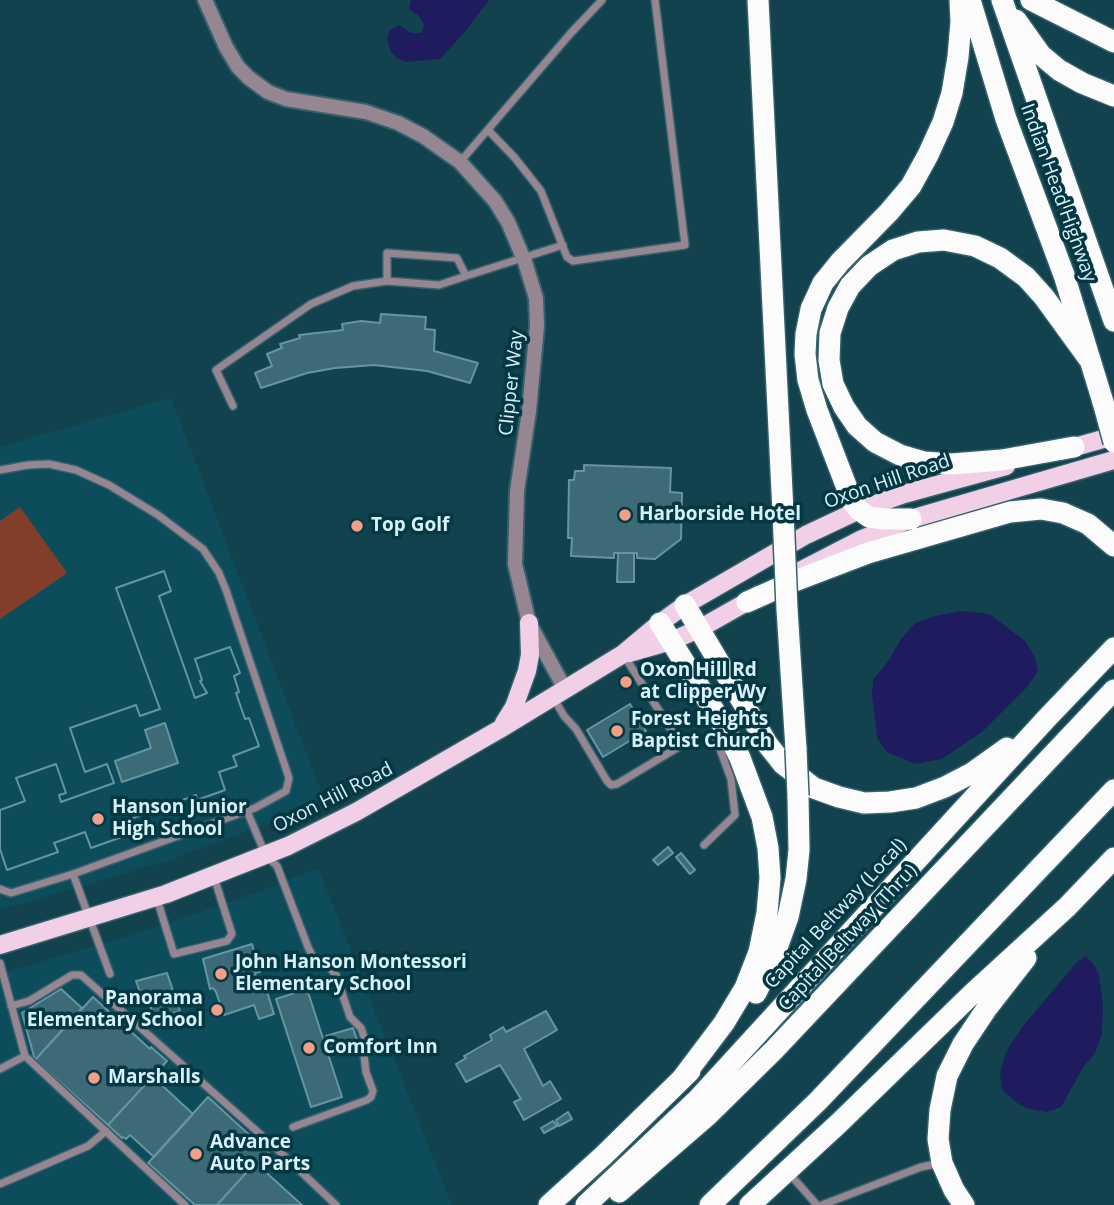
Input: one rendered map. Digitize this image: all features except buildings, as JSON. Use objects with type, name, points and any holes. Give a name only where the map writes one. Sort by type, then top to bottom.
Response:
[{"type":"highway","points":[[549,1205],[731,1029],[755,996],[774,956],[788,917],[796,880],[799,850],[796,749],[758,0]]},
{"type":"highway","points":[[911,519],[869,516],[859,510],[847,491],[808,380],[806,334],[811,309],[823,283],[911,186],[928,155],[952,93],[958,57],[960,0]]},
{"type":"highway","name":"Indian Head Highway","points":[[970,0],[1006,118],[1064,275],[1114,442]]},
{"type":"highway","points":[[1003,0],[1029,41],[1059,70],[1114,96]]},
{"type":"highway","name":"Indian Head Highway","points":[[1003,0],[1114,321]]},
{"type":"highway","points":[[1031,0],[1110,40]]},
{"type":"highway","points":[[1074,447],[1002,460],[952,464],[924,462],[900,455],[875,442],[857,426],[844,407],[833,383],[829,360],[830,333],[838,308],[850,286],[869,265],[893,250],[918,242],[944,240],[975,246],[1000,258],[1026,277],[1061,319],[1089,359]]},
{"type":"highway","points":[[747,602],[868,553],[1010,512],[1041,509],[1063,513],[1088,524],[1114,546]]},
{"type":"highway","points":[[685,605],[757,728],[783,764],[814,788],[839,797],[864,803],[890,802],[916,798],[945,787],[972,774],[1047,718]]},
{"type":"highway","points":[[660,622],[723,724],[740,758],[762,817],[769,868],[767,913],[759,952],[745,988],[724,1023],[681,1080]]},
{"type":"highway","name":"Capital Beltway (Local)","points":[[586,1205],[696,1101],[1114,648]]},
{"type":"highway","name":"Capital Beltway (Thru)","points":[[603,1205],[708,1115],[774,1050],[1114,690]]},
{"type":"highway","points":[[710,1205],[818,1101],[1114,790]]},
{"type":"highway","points":[[750,1205],[1067,907],[1114,858]]},
{"type":"highway","points":[[964,1205],[942,1163],[940,1110],[947,1076],[963,1044],[987,1008],[1067,907]]},
{"type":"main road","name":"Oxon Hill Road","points":[[0,945],[214,877],[266,856],[356,812],[623,654],[660,622],[685,605],[806,535],[859,510],[904,494],[1114,436]]},
{"type":"main road","name":"Oxon Hill Road","points":[[623,654],[671,641],[699,629],[830,554],[911,519],[1114,460]]},
{"type":"main road","points":[[500,729],[514,707],[527,671],[530,655],[529,623]]},
{"type":"street","name":"Clipper Way","points":[[205,0],[238,67],[268,92],[286,99],[366,112],[398,123],[423,136],[460,162],[495,201],[508,222],[524,258],[536,298],[538,341],[517,491],[515,554],[519,590],[529,623],[559,693]]},
{"type":"lane","points":[[460,162],[602,0]]},
{"type":"lane","points":[[489,131],[541,191],[567,257],[573,261],[685,245],[655,0]]},
{"type":"lane","points":[[233,406],[216,370],[311,304],[354,286],[387,281],[439,285],[563,245]]},
{"type":"lane","points":[[387,281],[387,253],[457,258],[466,276]]},
{"type":"lane","points":[[0,470],[49,464],[64,466],[91,476],[158,515],[191,538],[210,559],[226,590],[289,778],[286,791],[247,811],[73,874],[12,893],[0,889]]},
{"type":"lane","points":[[559,693],[564,716],[576,729],[611,785],[677,748],[678,744],[623,654]]},
{"type":"lane","points":[[704,845],[735,815],[731,779],[716,738],[723,724]]},
{"type":"lane","points":[[247,811],[266,856],[277,866],[314,959],[327,965],[336,975],[350,1017],[361,1028],[365,1040],[366,1072],[373,1091],[367,1100],[293,1127]]},
{"type":"lane","points":[[73,874],[110,974]]},
{"type":"lane","points":[[157,897],[174,954],[227,942],[232,934],[214,877]]},
{"type":"lane","points":[[0,963],[24,1056],[185,1205]]},
{"type":"lane","points":[[11,1006],[29,1001],[72,975],[81,975],[277,1149],[335,1205]]},
{"type":"lane","points":[[0,1069],[24,1056]]},
{"type":"lane","points":[[0,1184],[88,1146],[106,1131]]},
{"type":"lane","points":[[787,1171],[820,1205],[921,1167],[942,1163]]},
{"type":"shaded area","points":[[411,0],[489,0],[440,59],[407,62],[391,52],[387,40],[390,30],[399,25],[411,33],[422,33],[424,24],[419,16],[409,9]]},
{"type":"shaded area","points":[[171,398],[322,794],[274,821],[167,861],[0,910],[0,447]]},
{"type":"shaded area","points":[[20,507],[67,573],[0,619],[0,521]]},
{"type":"shaded area","points":[[961,611],[989,614],[1025,641],[1035,657],[1038,671],[1028,686],[982,732],[942,759],[915,764],[887,752],[877,738],[873,680],[915,623]]},
{"type":"shaded area","points":[[318,868],[452,1205],[0,1205],[0,974],[152,929]]},
{"type":"shaded area","points":[[1086,956],[1099,975],[1103,1006],[1102,1034],[1095,1053],[1084,1066],[1061,1107],[1047,1112],[1028,1109],[1002,1090],[1000,1073],[1006,1052],[1023,1026],[1076,963]]},
{"type":"place","name":"Harborside Hotel","points":[[625,515]]},
{"type":"place","name":"Top Golf","points":[[357,526]]},
{"type":"place","name":"Oxon Hill Rd at Clipper Wy","points":[[626,682]]},
{"type":"place","name":"Forest Heights Baptist Church","points":[[617,731]]},
{"type":"place","name":"Hanson Junior High School","points":[[98,819]]},
{"type":"place","name":"John Hanson Montessori Elementary School","points":[[221,974]]},
{"type":"place","name":"Panorama Elementary School","points":[[217,1010]]},
{"type":"place","name":"Comfort Inn","points":[[309,1048]]},
{"type":"place","name":"Marshalls","points":[[94,1078]]},
{"type":"place","name":"Advance Auto Parts","points":[[196,1154]]}]
